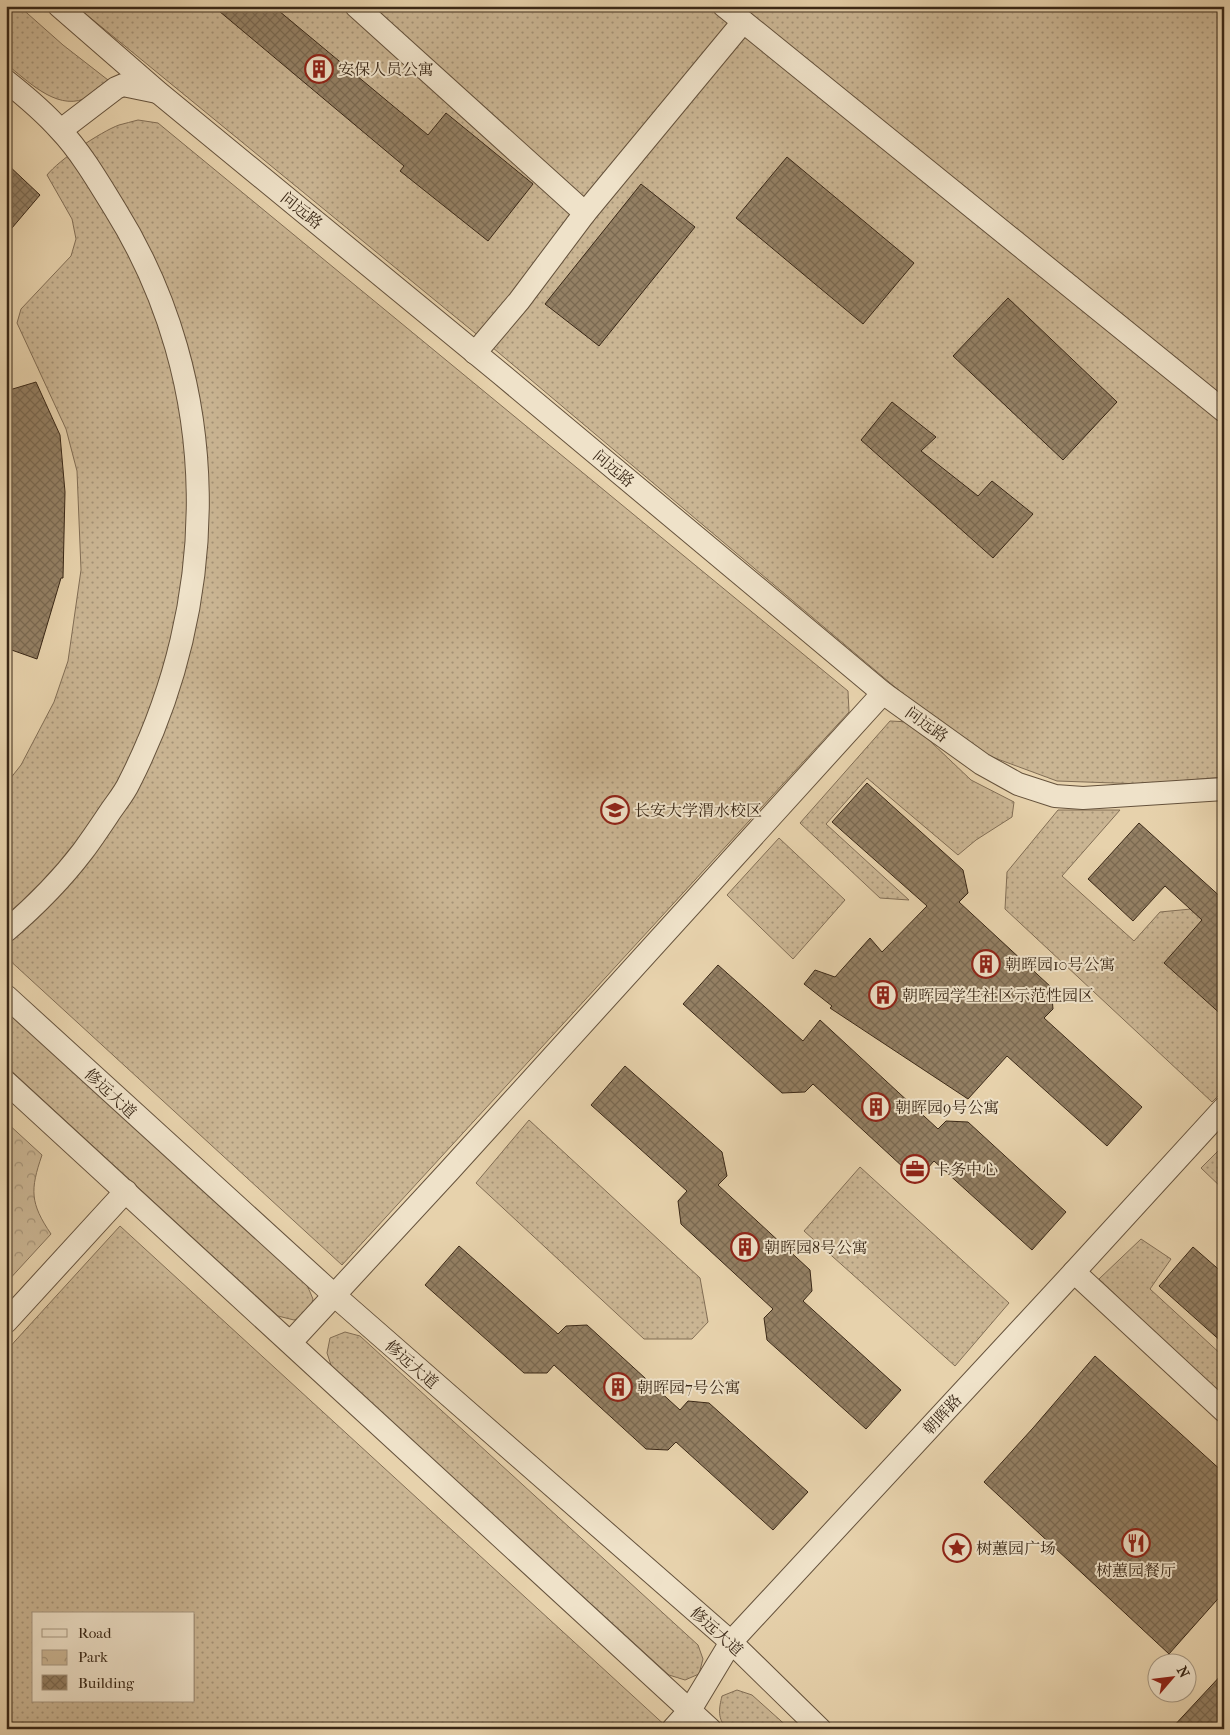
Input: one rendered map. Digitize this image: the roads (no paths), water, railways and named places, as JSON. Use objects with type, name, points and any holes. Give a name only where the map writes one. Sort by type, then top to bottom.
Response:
[{"type":"street","name":"问远路","points":[[59,6],[159,93],[883,693],[982,764],[1018,784],[1055,796],[1083,798],[1224,789]]},
{"type":"street","points":[[356,6],[585,214]]},
{"type":"street","points":[[724,6],[1224,411]]},
{"type":"street","points":[[475,353],[519,301],[585,214],[743,22]]},
{"type":"street","points":[[6,81],[60,130],[98,181],[147,266],[167,314],[183,369],[197,450],[198,516],[193,585],[181,649],[155,726],[128,785],[83,852],[35,905],[6,931]]},
{"type":"street","points":[[60,130],[116,88],[123,85],[159,93]]},
{"type":"street","points":[[291,1342],[883,693]]},
{"type":"street","name":"修远大道","points":[[6,996],[334,1296],[731,1642],[820,1729]]},
{"type":"street","points":[[6,1082],[710,1729]]},
{"type":"street","name":"朝晖路","points":[[672,1729],[690,1710],[731,1642],[1224,1108]]},
{"type":"street","points":[[6,1322],[126,1191]]},
{"type":"street","points":[[1074,1272],[1224,1411]]},
{"type":"place","name":"安保人员公寓","points":[[319,69]]},
{"type":"place","name":"长安大学渭水校区","points":[[615,810]]},
{"type":"place","name":"朝晖园10号公寓","points":[[986,964]]},
{"type":"place","name":"朝晖园学生社区示范性园区","points":[[883,995]]},
{"type":"place","name":"朝晖园9号公寓","points":[[876,1107]]},
{"type":"place","name":"卡务中心","points":[[915,1169]]},
{"type":"place","name":"朝晖园8号公寓","points":[[745,1247]]},
{"type":"place","name":"朝晖园7号公寓","points":[[618,1387]]},
{"type":"place","name":"树蕙园餐厅","points":[[1136,1543]]},
{"type":"place","name":"树蕙园广场","points":[[957,1548]]}]
